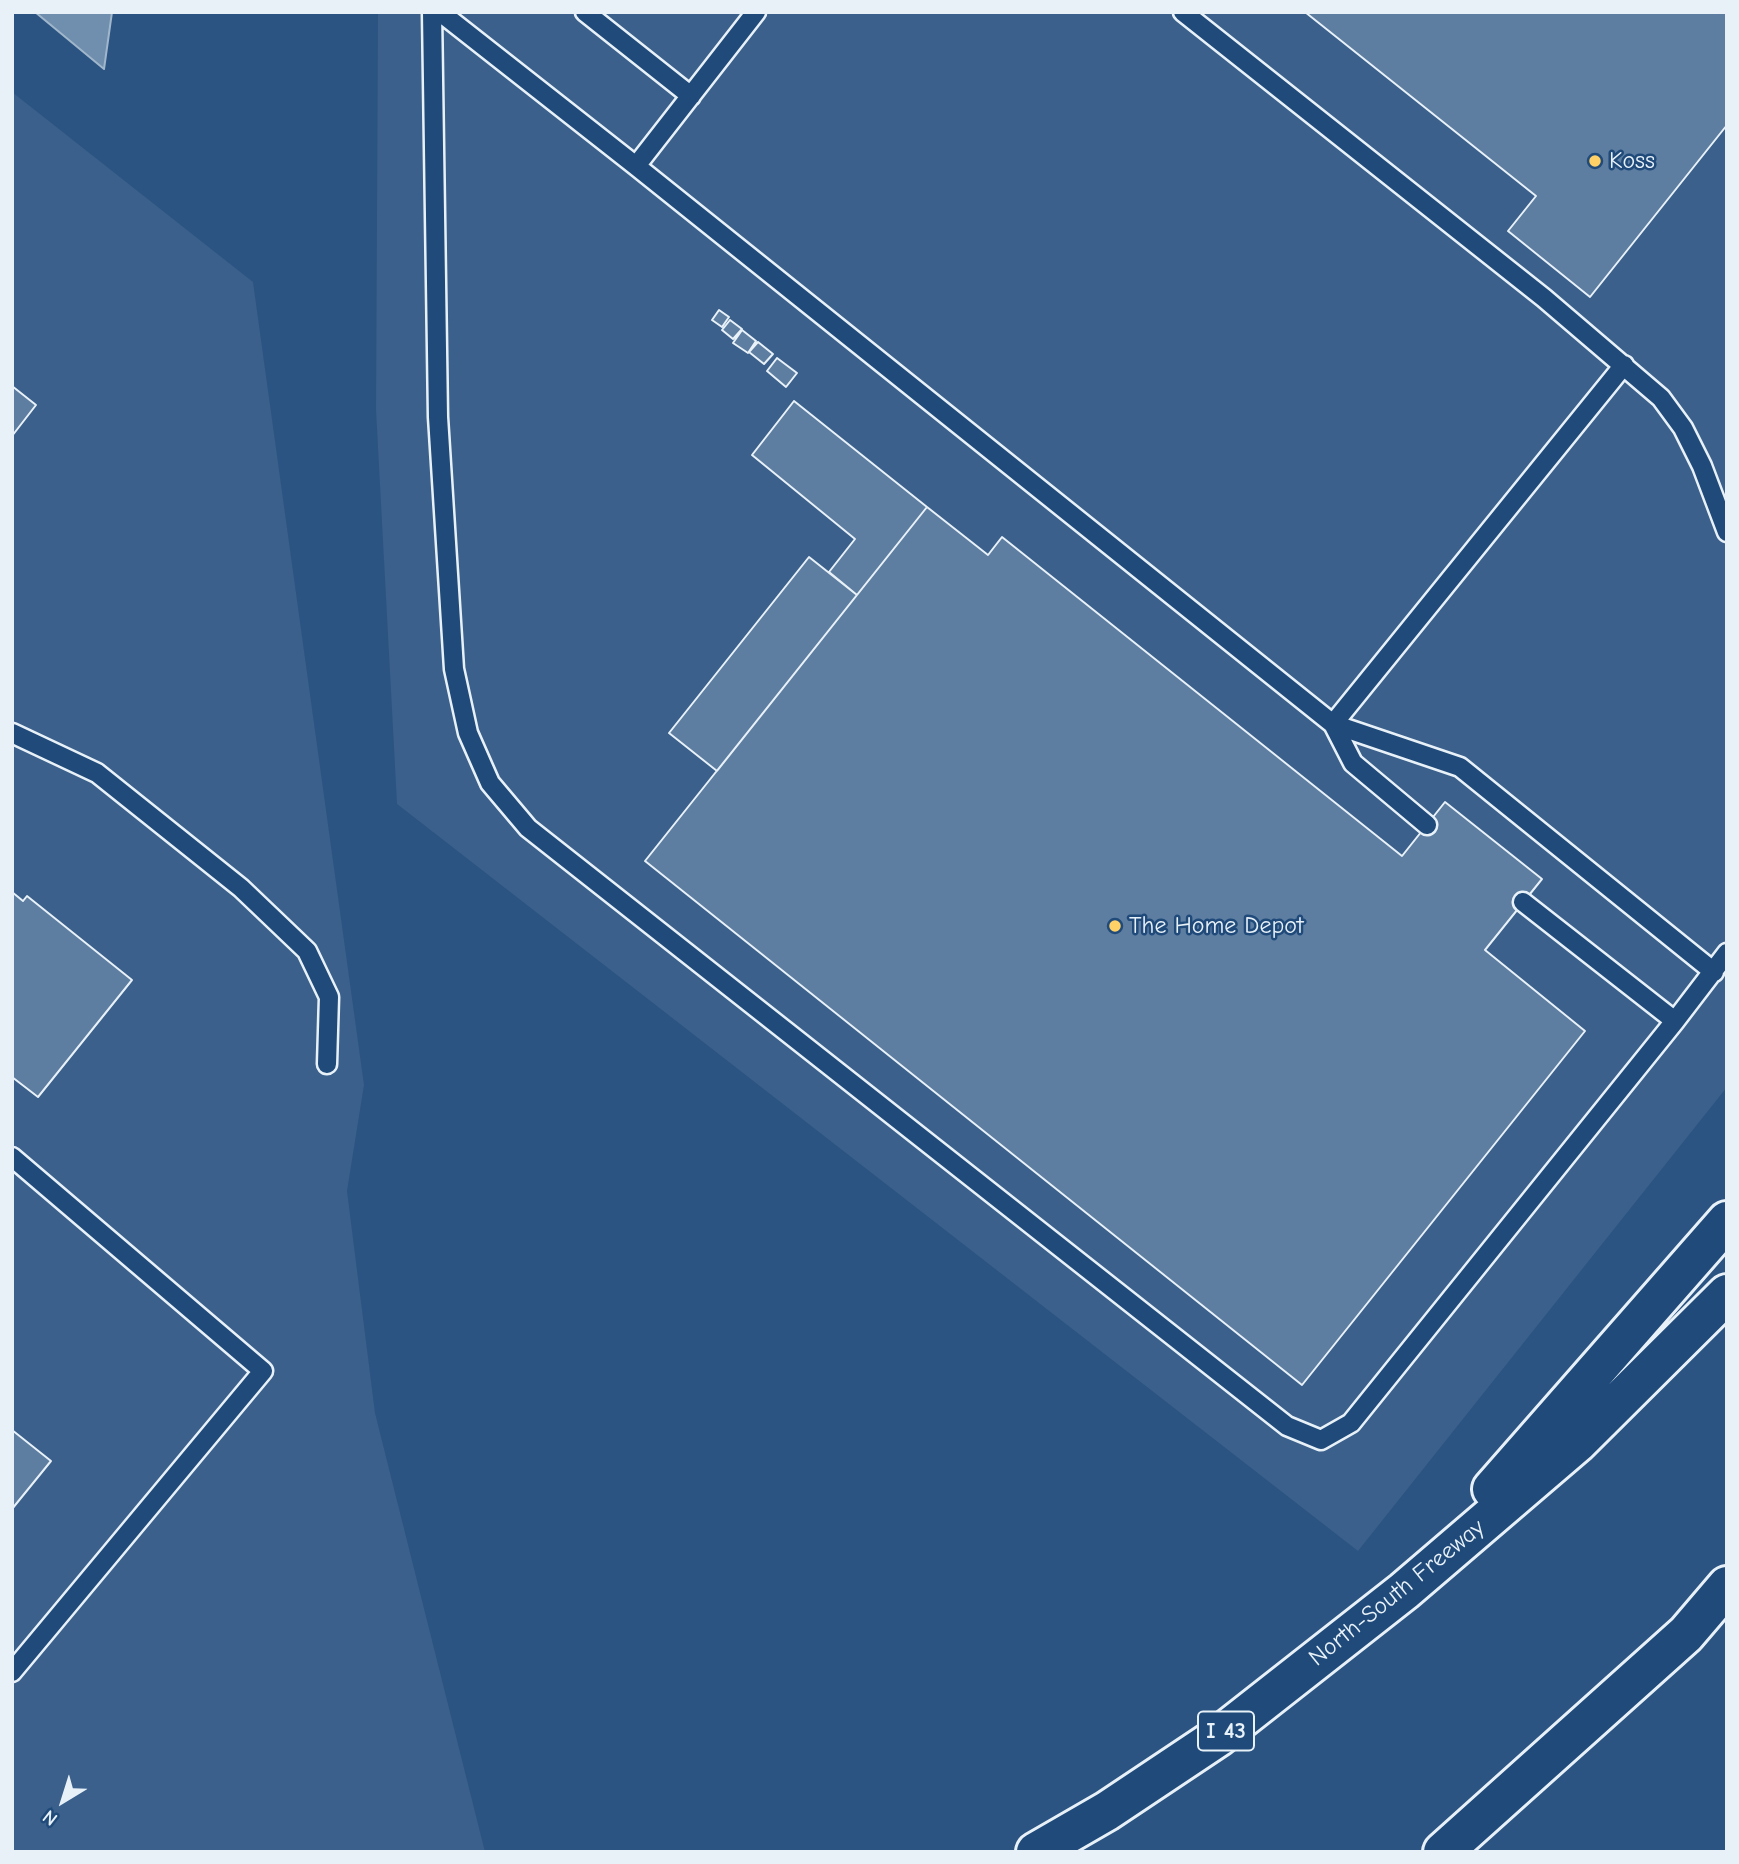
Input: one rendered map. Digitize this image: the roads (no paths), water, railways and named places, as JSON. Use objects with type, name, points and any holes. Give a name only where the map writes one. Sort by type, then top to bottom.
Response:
[{"type":"highway","points":[[1404,1591],[1727,1221]]},
{"type":"highway","name":"North-South Freeway","points":[[1036,1852],[1107,1811],[1218,1737],[1404,1591],[1578,1442],[1727,1294]]},
{"type":"highway","points":[[1443,1852],[1686,1634],[1727,1586]]},
{"type":"lane","points":[[432,12],[438,417],[454,669],[468,733],[490,783],[528,828],[1287,1426],[1321,1440],[1351,1423],[1727,953]]},
{"type":"lane","points":[[440,12],[1333,724],[1460,768],[1714,972]]},
{"type":"lane","points":[[585,12],[691,96]]},
{"type":"lane","points":[[636,166],[756,12]]},
{"type":"lane","points":[[1183,12],[1545,298],[1661,398],[1683,428],[1702,466],[1727,532]]},
{"type":"lane","points":[[1333,724],[1624,366]]},
{"type":"lane","points":[[1333,724],[1353,763],[1426,825]]},
{"type":"lane","points":[[12,733],[97,773],[241,888],[307,951],[329,997],[327,1064]]},
{"type":"lane","points":[[1523,902],[1675,1021]]},
{"type":"lane","points":[[12,1157],[263,1371],[12,1672]]},
{"type":"place","name":"Koss","points":[[1595,161]]},
{"type":"place","name":"The Home Depot","points":[[1115,926]]}]
